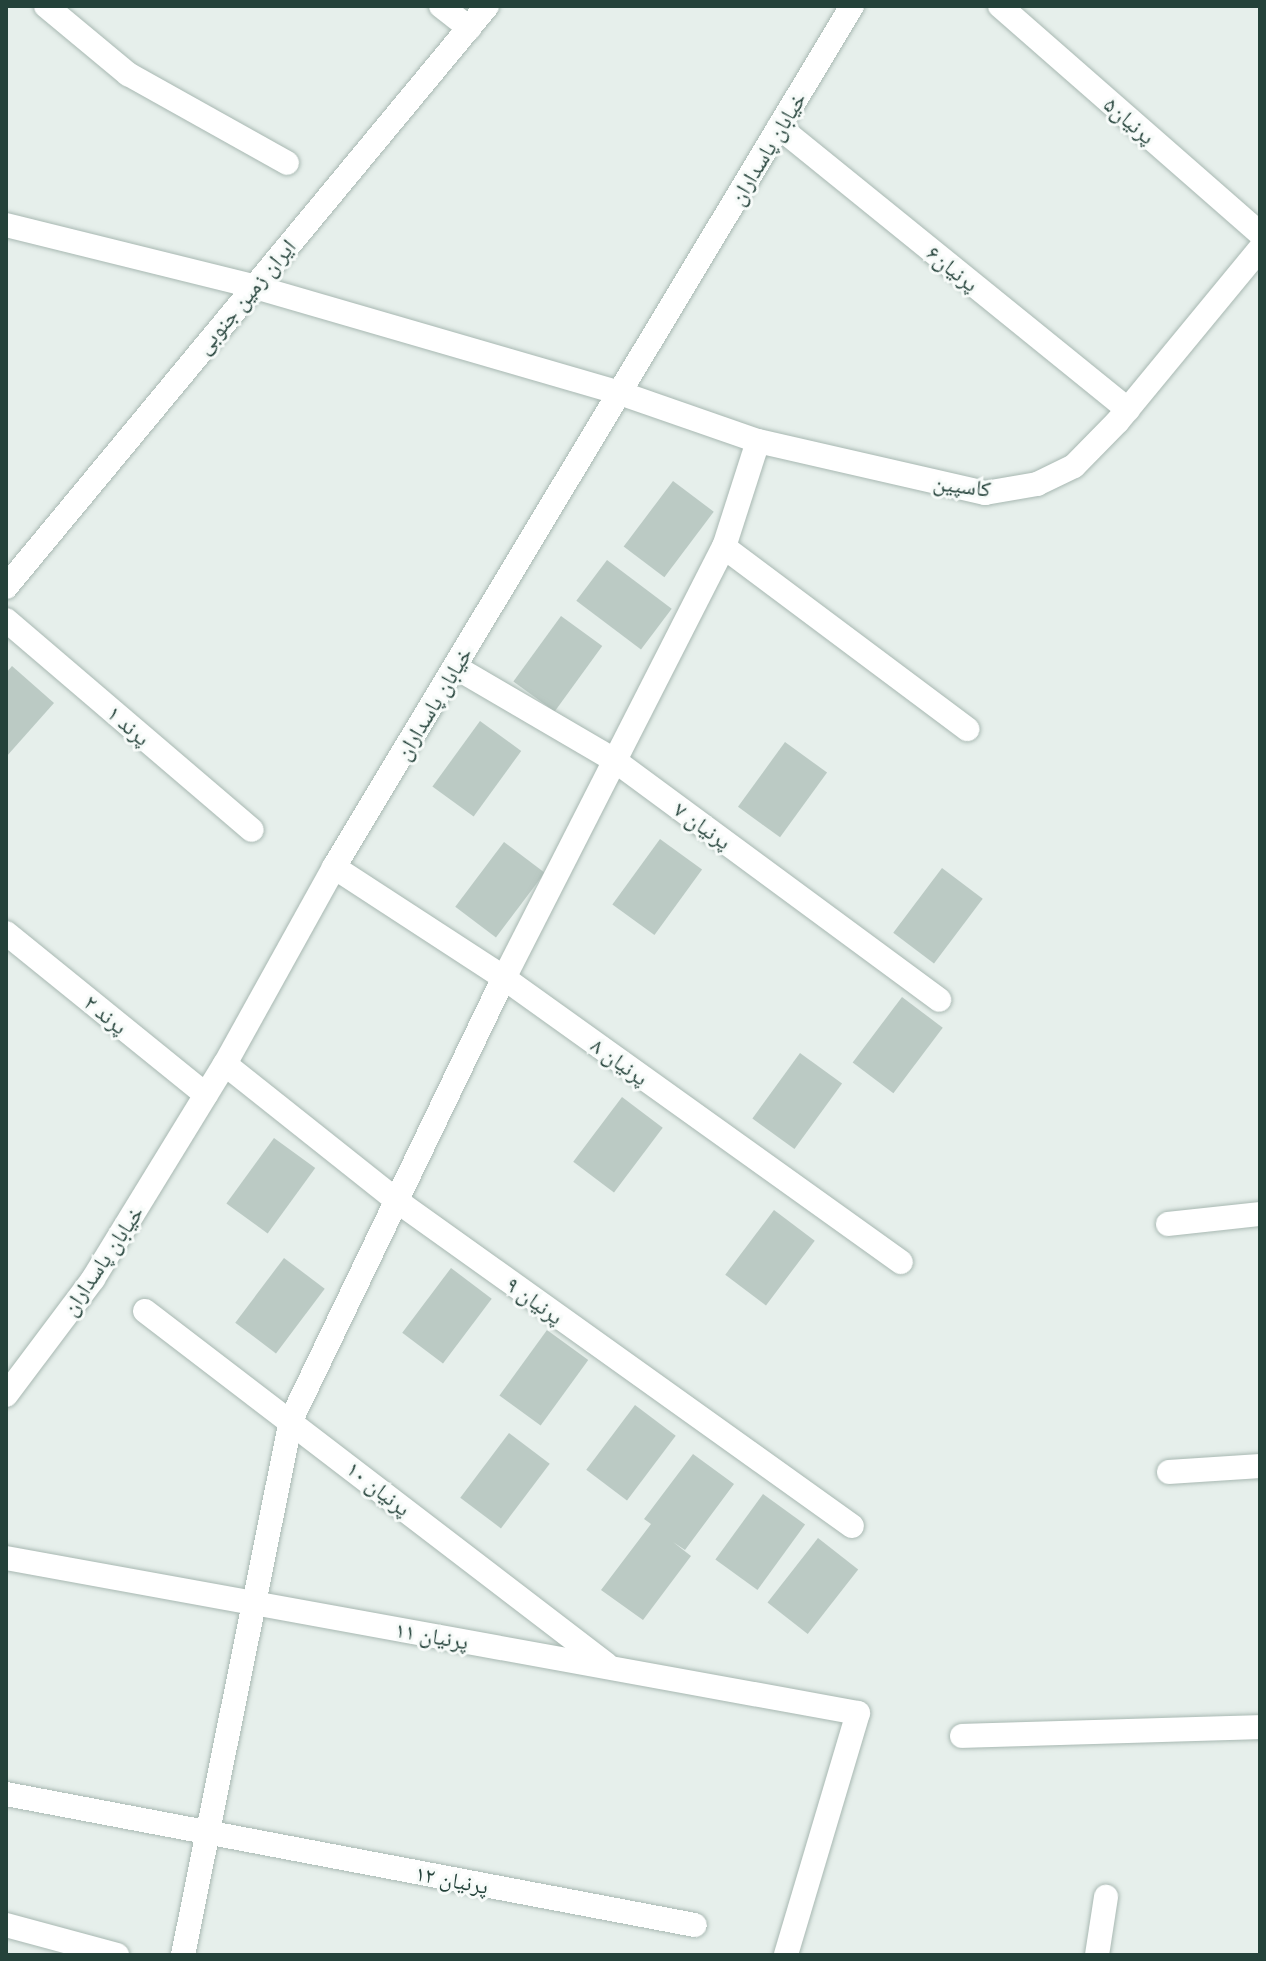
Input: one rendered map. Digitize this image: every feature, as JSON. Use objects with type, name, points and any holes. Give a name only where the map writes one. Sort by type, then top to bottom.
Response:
[{"type":"street","points":[[46,6],[128,74],[287,163]]},
{"type":"street","points":[[441,6],[469,28]]},
{"type":"street","name":"ایران زمین جنوبی","points":[[6,587],[252,286],[487,6]]},
{"type":"street","name":"خیابان پاسداران","points":[[6,1395],[93,1279],[225,1064],[334,867],[852,6]]},
{"type":"street","name":"پرنیان۵","points":[[1000,6],[1260,234]]},
{"type":"street","name":"پرنیان۶","points":[[779,127],[1128,410]]},
{"type":"street","name":"کاسپین","points":[[6,225],[252,286],[620,393],[758,441],[985,493],[1037,484],[1074,466],[1128,410],[1260,249]]},
{"type":"street","points":[[183,1955],[291,1420],[504,978],[724,547],[758,441]]},
{"type":"street","points":[[724,547],[967,729]]},
{"type":"street","name":"پرند ۱","points":[[6,620],[252,830]]},
{"type":"street","name":"پرنیان ۷","points":[[455,667],[614,760],[939,1000]]},
{"type":"street","name":"پرنیان ۸","points":[[334,867],[504,978],[901,1262]]},
{"type":"street","name":"پرند ۲","points":[[6,933],[206,1095]]},
{"type":"street","name":"پرنیان ۹","points":[[225,1064],[397,1201],[852,1526]]},
{"type":"street","points":[[1168,1224],[1260,1214]]},
{"type":"street","name":"پرنیان ۱۰","points":[[145,1311],[612,1668]]},
{"type":"street","points":[[1169,1472],[1260,1466]]},
{"type":"street","name":"پرنیان ۱۱","points":[[6,1558],[858,1713],[786,1955]]},
{"type":"street","points":[[962,1736],[1260,1727]]},
{"type":"street","name":"پرنیان ۱۲","points":[[6,1794],[695,1925]]},
{"type":"street","points":[[1097,1955],[1106,1897]]},
{"type":"street","points":[[6,1925],[83,1950],[117,1955]]},
{"type":"building","points":[[673,481],[714,512],[664,577],[624,546]]},
{"type":"building","points":[[607,560],[672,609],[641,649],[576,601]]},
{"type":"building","points":[[561,616],[602,646],[555,712],[513,682]]},
{"type":"building","points":[[12,666],[54,703],[6,757],[6,673]]},
{"type":"building","points":[[480,721],[521,751],[474,817],[432,787]]},
{"type":"building","points":[[785,742],[827,773],[780,837],[738,807]]},
{"type":"building","points":[[660,839],[702,870],[654,935],[612,905]]},
{"type":"building","points":[[504,842],[545,873],[496,937],[455,907]]},
{"type":"building","points":[[942,868],[983,899],[934,963],[893,933]]},
{"type":"building","points":[[902,997],[943,1028],[893,1093],[853,1062]]},
{"type":"building","points":[[800,1053],[842,1084],[794,1149],[752,1119]]},
{"type":"building","points":[[622,1097],[663,1128],[614,1192],[573,1162]]},
{"type":"building","points":[[274,1138],[315,1168],[268,1234],[226,1204]]},
{"type":"building","points":[[774,1210],[815,1241],[766,1305],[725,1275]]},
{"type":"building","points":[[284,1258],[325,1289],[276,1353],[235,1323]]},
{"type":"building","points":[[451,1268],[492,1299],[443,1363],[402,1333]]},
{"type":"building","points":[[547,1330],[588,1360],[541,1426],[499,1396]]},
{"type":"building","points":[[635,1405],[676,1436],[627,1500],[586,1470]]},
{"type":"building","points":[[509,1433],[550,1464],[501,1528],[460,1498]]},
{"type":"building","points":[[693,1454],[734,1484],[685,1550],[673,1542],[691,1556],[643,1620],[601,1590],[651,1524],[644,1519]]},
{"type":"building","points":[[763,1494],[805,1525],[757,1590],[715,1560]]},
{"type":"building","points":[[818,1538],[858,1569],[808,1634],[768,1603]]}]
